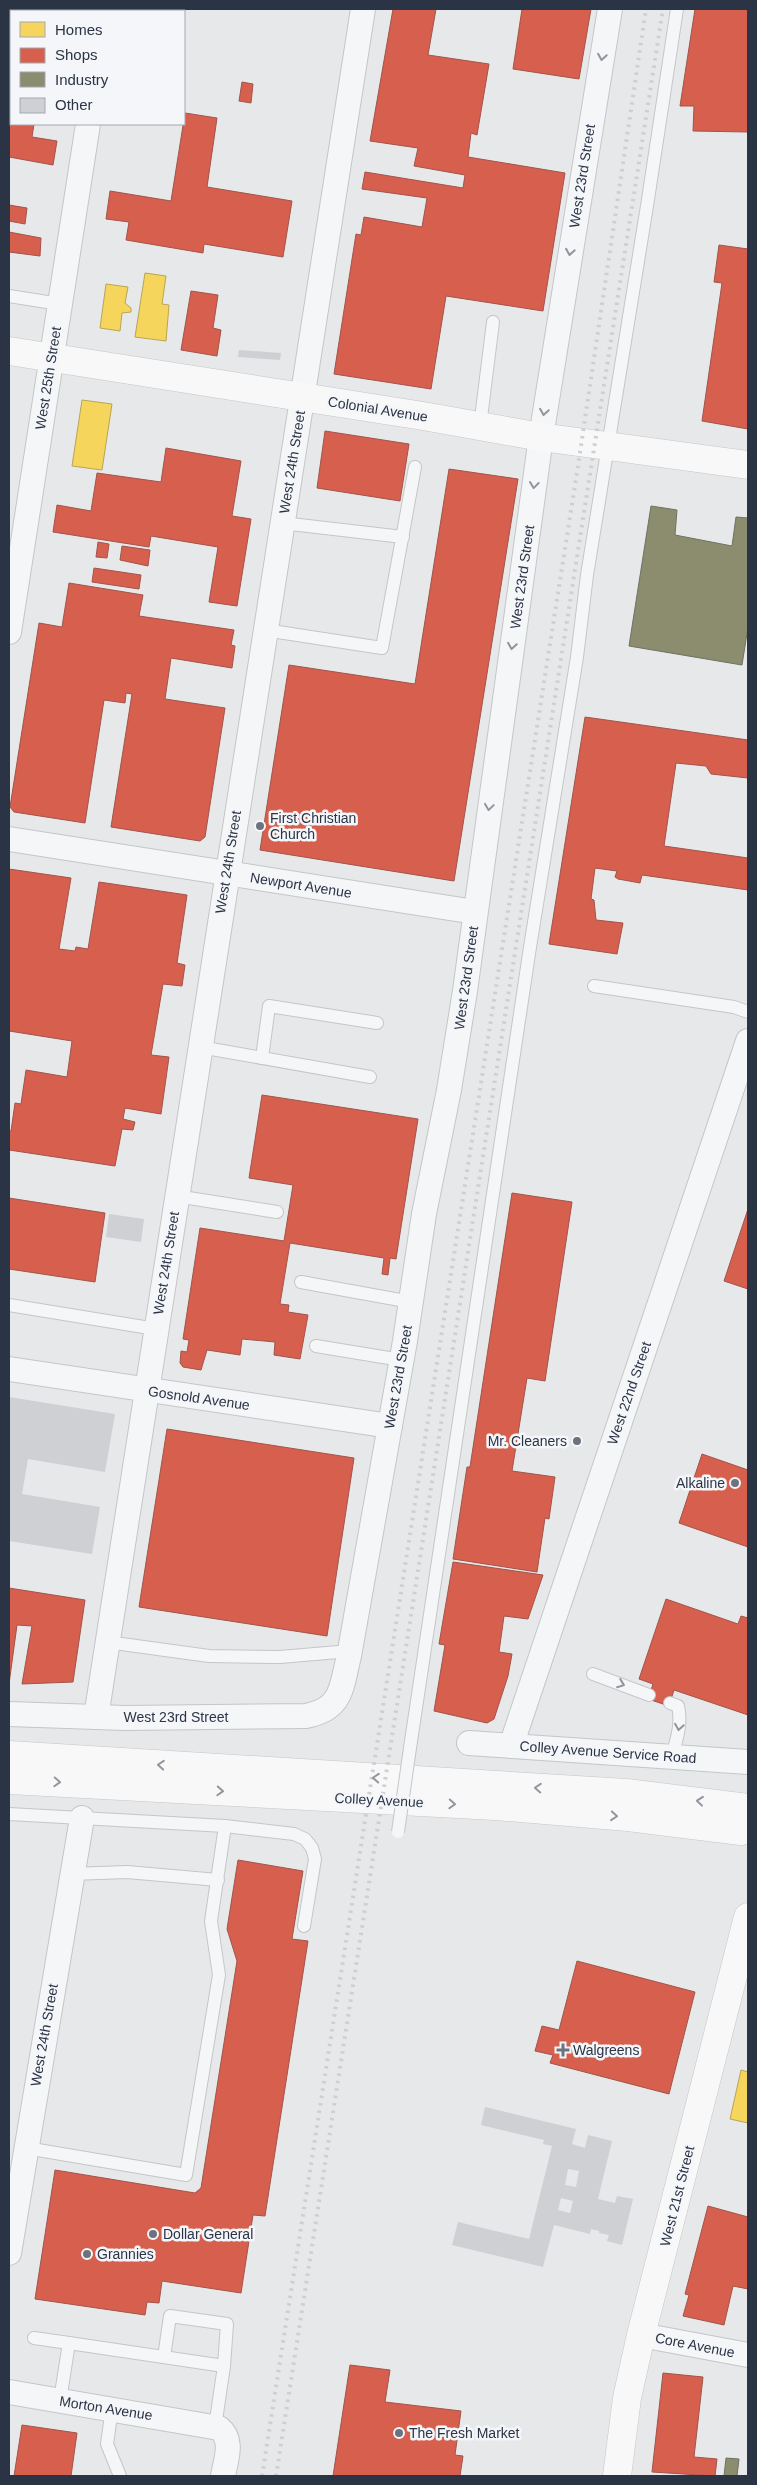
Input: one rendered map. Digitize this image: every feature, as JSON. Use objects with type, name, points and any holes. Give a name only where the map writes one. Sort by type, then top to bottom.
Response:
[{"type":"main road","name":"Colonial Avenue","points":[[9,351],[540,437],[748,465]]},
{"type":"main road","name":"Colley Avenue","points":[[9,1755],[626,1793],[748,1808]]},
{"type":"main road","name":"Colley Avenue","points":[[9,1780],[495,1806],[636,1818],[741,1831],[748,1829]]},
{"type":"main road","name":"West 21st Street","points":[[618,2476],[627,2398],[641,2335],[748,1917]]},
{"type":"street","name":"West 24th Street","points":[[96,1717],[226,873],[363,9]]},
{"type":"street","name":"West 23rd Street","points":[[9,1714],[96,1717],[306,1716],[321,1713],[332,1706],[339,1696],[350,1651],[411,1302],[424,1214],[449,1090],[540,437],[610,9]]},
{"type":"street","name":"West 25th Street","points":[[9,632],[88,125]]},
{"type":"street","name":"Newport Avenue","points":[[9,838],[475,912]]},
{"type":"street","name":"West 22nd Street","points":[[511,1746],[748,1041]]},
{"type":"street","name":"Gosnold Avenue","points":[[9,1369],[390,1426]]},
{"type":"street","name":"Colley Avenue Service Road","points":[[469,1743],[748,1762]]},
{"type":"street","name":"West 24th Street","points":[[9,2253],[82,1818]]},
{"type":"street","name":"Core Avenue","points":[[641,2335],[748,2355]]},
{"type":"street","name":"Morton Avenue","points":[[9,2392],[209,2426]]},
{"type":"street","points":[[209,2426],[226,2434],[229,2442],[223,2476]]},
{"type":"lane","points":[[398,1832],[530,947],[577,657],[587,575],[677,9]]},
{"type":"lane","points":[[9,296],[60,304]]},
{"type":"lane","points":[[480,426],[493,322]]},
{"type":"lane","points":[[265,630],[382,648],[415,467]]},
{"type":"lane","points":[[282,523],[403,537]]},
{"type":"lane","points":[[594,986],[734,1007],[748,1012]]},
{"type":"lane","points":[[262,1058],[269,1006],[377,1023]]},
{"type":"lane","points":[[200,1047],[370,1077]]},
{"type":"lane","points":[[176,1196],[277,1212]]},
{"type":"lane","points":[[301,1282],[411,1302]]},
{"type":"lane","points":[[9,1305],[156,1329]]},
{"type":"lane","points":[[316,1346],[401,1360]]},
{"type":"lane","points":[[107,1642],[209,1656],[280,1657],[350,1651]]},
{"type":"lane","points":[[593,1674],[649,1695]]},
{"type":"lane","points":[[670,1703],[678,1706],[680,1716],[680,1726],[672,1756]]},
{"type":"lane","points":[[9,1814],[226,1826],[294,1834],[305,1839],[312,1848],[315,1859],[304,1926]]},
{"type":"lane","points":[[26,2148],[186,2175],[219,1975],[211,1920],[226,1826]]},
{"type":"lane","points":[[72,1874],[126,1872],[218,1880]]},
{"type":"lane","points":[[164,2357],[170,2316],[227,2324],[224,2366],[209,2426]]},
{"type":"lane","points":[[34,2338],[224,2366]]},
{"type":"lane","points":[[60,2400],[69,2343]]},
{"type":"lane","points":[[112,2408],[107,2444],[120,2476]]},
{"type":"building: Homes","points":[[145,273],[166,276],[162,304],[169,305],[166,341],[135,337]]},
{"type":"building: Homes","points":[[106,284],[128,287],[125,303],[131,308],[131,312],[122,313],[120,331],[100,328]]},
{"type":"building: Homes","points":[[82,400],[112,404],[102,470],[72,466]]},
{"type":"building: Homes","points":[[741,2070],[748,2072],[748,2123],[730,2119]]},
{"type":"building: Shops","points":[[9,9],[60,9],[10,10],[10,125],[34,125],[32,137],[57,141],[53,165],[9,157]]},
{"type":"building: Shops","points":[[393,9],[436,9],[428,55],[489,64],[477,135],[471,133],[468,157],[565,173],[543,311],[446,296],[431,389],[334,374],[356,234],[361,235],[364,217],[422,227],[427,198],[362,189],[365,172],[463,188],[465,175],[414,166],[418,148],[370,141]]},
{"type":"building: Shops","points":[[522,9],[591,9],[579,79],[513,69]]},
{"type":"building: Shops","points":[[695,9],[748,9],[748,132],[693,131],[694,106],[680,106]]},
{"type":"building: Shops","points":[[242,82],[253,84],[251,103],[239,101]]},
{"type":"building: Shops","points":[[185,113],[217,118],[207,187],[292,201],[283,257],[204,244],[203,253],[126,240],[129,222],[106,219],[110,191],[171,201],[183,125],[185,125]]},
{"type":"building: Shops","points":[[9,205],[27,208],[25,224],[9,221]]},
{"type":"building: Shops","points":[[9,232],[41,238],[40,256],[9,252]]},
{"type":"building: Shops","points":[[719,245],[748,249],[748,429],[702,421],[722,283],[714,282]]},
{"type":"building: Shops","points":[[191,291],[218,295],[213,328],[221,330],[217,356],[181,350]]},
{"type":"building: Shops","points":[[325,431],[409,444],[400,501],[317,488]]},
{"type":"building: Shops","points":[[166,448],[241,461],[232,516],[251,519],[237,606],[209,602],[218,547],[151,536],[149,547],[53,532],[57,505],[91,511],[97,473],[161,482]]},
{"type":"building: Shops","points":[[449,469],[518,479],[454,881],[260,850],[289,665],[415,684]]},
{"type":"building: Shops","points":[[98,542],[109,544],[107,558],[96,557]]},
{"type":"building: Shops","points":[[122,546],[150,550],[148,566],[120,560]]},
{"type":"building: Shops","points":[[94,568],[141,575],[139,589],[92,582]]},
{"type":"building: Shops","points":[[69,583],[143,595],[139,616],[234,630],[231,645],[235,646],[232,668],[171,658],[165,699],[225,708],[205,837],[200,841],[111,827],[132,694],[126,693],[125,703],[104,700],[85,823],[14,812],[10,807],[39,623],[62,627]]},
{"type":"building: Shops","points":[[585,717],[748,740],[748,778],[711,774],[706,766],[676,763],[664,846],[748,858],[748,890],[642,875],[640,883],[618,879],[615,877],[617,871],[595,868],[591,899],[594,900],[596,920],[623,923],[617,954],[549,944]]},
{"type":"building: Shops","points":[[9,869],[71,878],[59,949],[75,951],[76,947],[88,949],[99,882],[187,895],[177,963],[185,965],[182,986],[163,984],[151,1055],[169,1057],[161,1114],[125,1108],[123,1119],[135,1122],[133,1130],[122,1129],[115,1166],[9,1150],[9,1131],[11,1131],[15,1103],[21,1104],[26,1070],[67,1077],[72,1041],[9,1031]]},
{"type":"building: Shops","points":[[262,1095],[418,1119],[396,1259],[390,1258],[388,1275],[382,1274],[384,1258],[290,1243],[280,1304],[289,1305],[288,1312],[308,1315],[300,1359],[274,1355],[275,1342],[242,1339],[240,1355],[207,1350],[201,1370],[183,1367],[180,1363],[181,1351],[187,1352],[189,1340],[183,1339],[200,1228],[284,1241],[293,1185],[249,1178]]},
{"type":"building: Shops","points":[[512,1193],[572,1202],[545,1381],[527,1378],[512,1471],[555,1477],[549,1519],[545,1518],[537,1572],[453,1559],[467,1467],[470,1467]]},
{"type":"building: Shops","points":[[9,1198],[105,1213],[95,1282],[9,1269]]},
{"type":"building: Shops","points":[[748,1209],[748,1289],[724,1281]]},
{"type":"building: Shops","points":[[167,1429],[354,1458],[327,1636],[139,1607]]},
{"type":"building: Shops","points":[[702,1454],[748,1470],[748,1547],[679,1523]]},
{"type":"building: Shops","points":[[453,1562],[543,1575],[528,1619],[504,1616],[499,1652],[512,1654],[508,1676],[494,1719],[487,1723],[434,1711],[445,1645],[439,1644]]},
{"type":"building: Shops","points":[[9,1588],[85,1600],[73,1682],[22,1684],[32,1626],[17,1625],[9,1684]]},
{"type":"building: Shops","points":[[666,1599],[738,1624],[741,1616],[748,1618],[748,1715],[674,1690],[669,1706],[648,1699],[653,1684],[639,1679]]},
{"type":"building: Shops","points":[[238,1860],[303,1871],[292,1939],[308,1941],[265,2216],[253,2215],[241,2293],[162,2281],[159,2303],[147,2302],[145,2315],[35,2299],[55,2170],[195,2193],[201,2188],[237,1961],[227,1929]]},
{"type":"building: Shops","name":"Walgreens","points":[[577,1961],[695,1992],[669,2094],[550,2063],[553,2055],[535,2051],[542,2026],[559,2030]]},
{"type":"building: Shops","points":[[708,2206],[748,2217],[748,2289],[733,2286],[724,2325],[683,2316],[689,2295],[685,2294]]},
{"type":"building: Shops","name":"The Fresh Market","points":[[350,2365],[390,2370],[385,2402],[461,2411],[455,2455],[463,2456],[460,2476],[333,2476]]},
{"type":"building: Shops","points":[[663,2373],[703,2377],[694,2457],[717,2459],[715,2476],[652,2472]]},
{"type":"building: Shops","points":[[22,2425],[77,2433],[71,2476],[14,2476]]},
{"type":"building: Industry","points":[[651,506],[677,510],[675,535],[732,546],[736,517],[748,518],[748,627],[742,665],[629,646]]},
{"type":"building: Industry","points":[[726,2458],[739,2459],[737,2476],[724,2476]]},
{"type":"building: Other","points":[[239,350],[281,353],[280,360],[238,357]]},
{"type":"building: Other","points":[[109,1214],[144,1219],[141,1242],[106,1237]]},
{"type":"building: Other","points":[[9,1397],[115,1414],[105,1472],[28,1459],[22,1494],[100,1507],[92,1554],[9,1541]]},
{"type":"building: Other","points":[[485,2107],[576,2129],[572,2144],[585,2148],[588,2135],[612,2141],[598,2199],[615,2203],[617,2196],[633,2199],[622,2245],[607,2241],[609,2235],[599,2233],[599,2231],[591,2229],[590,2234],[554,2225],[543,2267],[452,2245],[458,2222],[529,2239],[552,2146],[543,2144],[544,2140],[481,2125]],"holes":[[[568,2169],[579,2171],[576,2187],[565,2185]],[[561,2198],[573,2201],[570,2213],[558,2210]]]},
{"type":"railway","points":[[262,2476],[578,466],[646,9]]},
{"type":"railway","points":[[276,2476],[663,9]]},
{"type":"place","name":"First Christian Church","points":[[260,826]]},
{"type":"place","name":"Mr. Cleaners","points":[[577,1441]]},
{"type":"place","name":"Alkaline","points":[[735,1483]]},
{"type":"place","name":"Walgreens","points":[[563,2050]]},
{"type":"place","name":"Dollar General","points":[[153,2234]]},
{"type":"place","name":"Grannies","points":[[87,2254]]},
{"type":"place","name":"The Fresh Market","points":[[399,2433]]}]
